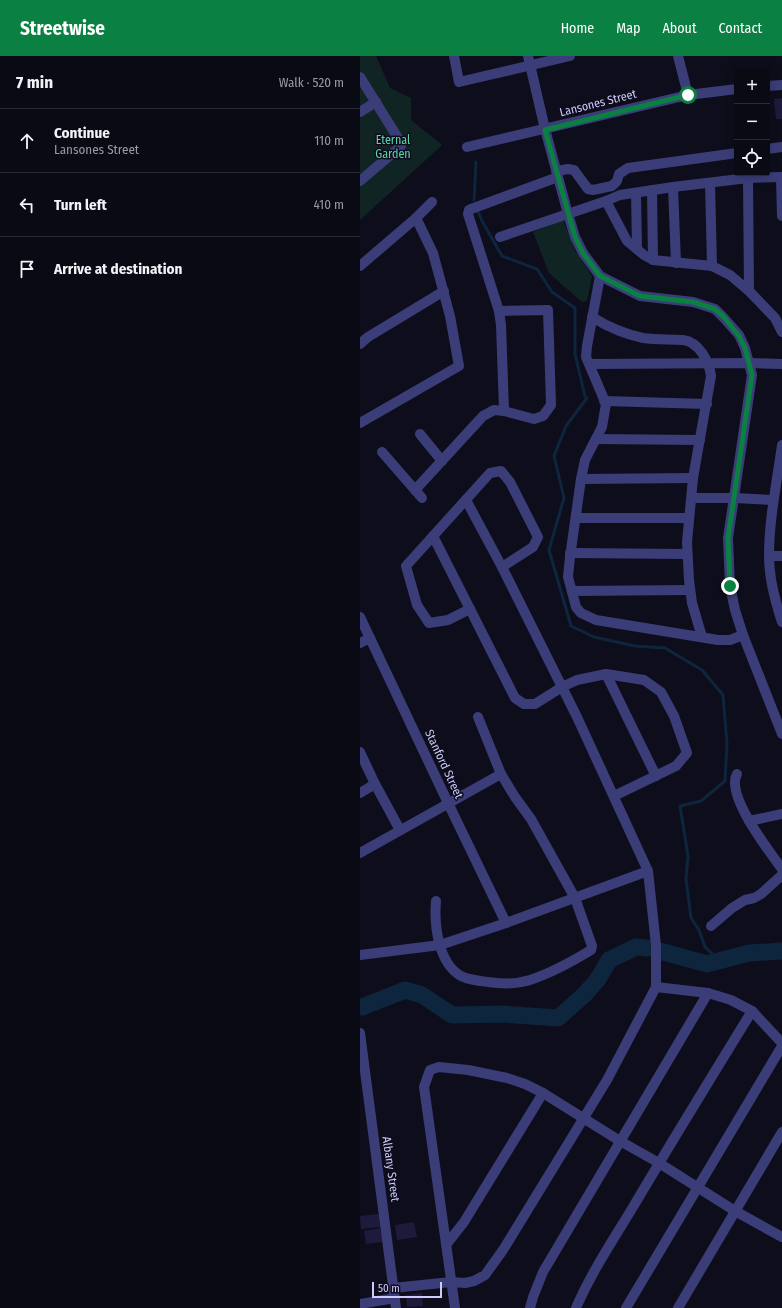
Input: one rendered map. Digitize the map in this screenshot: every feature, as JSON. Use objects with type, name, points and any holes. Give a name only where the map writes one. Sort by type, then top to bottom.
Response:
[{"type":"street","points":[[454,56],[460,82],[529,61],[570,56]]},
{"type":"street","points":[[678,56],[688,95]]},
{"type":"street","points":[[529,61],[545,130],[575,237],[583,253],[600,276],[640,296],[693,302],[715,309],[723,316],[739,336],[745,348],[750,362],[752,375],[728,538],[730,586],[735,610],[743,635],[782,734]]},
{"type":"street","points":[[360,77],[400,140],[401,146],[360,181]]},
{"type":"street","points":[[770,86],[782,85]]},
{"type":"street","name":"Lansones Street","points":[[467,147],[545,130],[688,95],[734,89]]},
{"type":"street","points":[[360,112],[376,102]]},
{"type":"street","points":[[770,148],[782,146]]},
{"type":"street","points":[[504,411],[501,325],[499,311],[468,214],[469,210],[568,169],[574,170],[588,189],[593,190],[612,186],[617,181],[619,174],[628,168],[734,153]]},
{"type":"street","points":[[500,237],[620,195],[748,178],[781,177],[782,216]]},
{"type":"street","points":[[748,178],[749,291]]},
{"type":"street","points":[[710,183],[712,266]]},
{"type":"street","points":[[673,187],[676,263]]},
{"type":"street","points":[[652,190],[653,260]]},
{"type":"street","points":[[636,193],[636,249]]},
{"type":"street","points":[[606,201],[627,241],[636,249],[653,260],[712,266],[730,276],[749,291],[775,318],[782,332]]},
{"type":"street","points":[[360,266],[416,218],[432,202]]},
{"type":"street","points":[[360,422],[459,366],[450,316],[433,253],[416,218]]},
{"type":"street","points":[[600,276],[586,357],[606,404],[602,427],[586,460],[580,479],[568,577],[576,607],[582,613],[596,620],[718,640],[730,640],[743,635]]},
{"type":"street","points":[[360,344],[368,337],[444,291]]},
{"type":"street","points":[[415,490],[483,416],[494,410],[504,411],[534,419],[543,416],[551,405],[548,310],[499,311]]},
{"type":"street","points":[[592,317],[605,325],[628,335],[658,340],[684,340],[694,345],[702,353],[708,363],[711,376],[693,478],[687,554],[690,590],[695,616],[702,637]]},
{"type":"street","points":[[590,364],[750,362],[782,364]]},
{"type":"street","points":[[604,401],[706,404]]},
{"type":"street","points":[[420,434],[442,461]]},
{"type":"street","points":[[596,439],[700,440]]},
{"type":"street","points":[[782,445],[779,479],[773,500],[777,518],[769,556],[778,594],[782,622]]},
{"type":"street","points":[[382,452],[422,498]]},
{"type":"street","points":[[470,609],[448,620],[429,622],[417,605],[406,566],[490,473],[501,471],[510,482],[538,537],[533,547],[502,567]]},
{"type":"street","points":[[580,479],[693,478]]},
{"type":"street","points":[[692,498],[773,500]]},
{"type":"street","points":[[360,1304],[394,1298],[451,1282],[465,1283],[474,1281],[485,1275],[503,1250],[607,1080],[656,987],[656,945],[648,871],[562,687],[502,567],[466,500]]},
{"type":"street","points":[[576,518],[689,518]]},
{"type":"street","points":[[433,536],[515,698],[524,704],[535,704],[562,687],[577,680],[606,674],[644,680],[661,692],[674,716],[687,753],[676,766],[614,796]]},
{"type":"street","points":[[570,553],[687,554]]},
{"type":"street","points":[[769,556],[782,556]]},
{"type":"street","points":[[572,591],[690,590]]},
{"type":"street","name":"Stanford Street","points":[[360,617],[506,923]]},
{"type":"street","points":[[360,643],[370,638]]},
{"type":"street","points":[[606,674],[656,776]]},
{"type":"street","points":[[436,901],[435,919],[442,954],[460,976],[474,980],[501,984],[530,980],[571,962],[591,950],[592,946],[575,898],[531,819],[501,774],[478,717]]},
{"type":"street","points":[[360,752],[375,784],[400,830]]},
{"type":"street","points":[[360,853],[501,774]]},
{"type":"street","points":[[737,774],[734,779],[735,794],[749,821],[782,870]]},
{"type":"street","points":[[360,793],[375,784]]},
{"type":"street","points":[[749,821],[782,814]]},
{"type":"street","points":[[360,955],[440,945],[506,923],[648,871]]},
{"type":"street","points":[[712,926],[732,908],[745,900],[754,898],[761,894],[782,875]]},
{"type":"street","points":[[656,987],[708,993],[731,1000],[752,1011],[782,1043]]},
{"type":"street","points":[[530,1308],[543,1272],[708,993]]},
{"type":"street","points":[[576,1308],[596,1269],[752,1011]]},
{"type":"street","name":"Albany Street","points":[[360,1033],[394,1298]]},
{"type":"street","points":[[626,1308],[782,1046]]},
{"type":"street","points":[[455,1308],[424,1087],[430,1070],[439,1067],[507,1078],[525,1084],[543,1093],[735,1211],[782,1238]]},
{"type":"street","points":[[446,1245],[464,1222],[543,1093]]},
{"type":"street","points":[[678,1308],[782,1132]]},
{"type":"green space","name":"Eternal Garden","points":[[360,56],[376,56],[390,88],[411,98],[411,120],[442,145],[360,220]]},
{"type":"green space","points":[[563,220],[575,250],[592,276],[587,301],[582,302],[549,273],[533,232]]},
{"type":"building","points":[[782,98],[782,119],[776,119],[774,99]]},
{"type":"building","points":[[379,1214],[380,1227],[361,1229],[360,1216]]},
{"type":"building","points":[[414,1222],[417,1237],[397,1240],[395,1225]]},
{"type":"building","points":[[380,1228],[383,1242],[366,1244],[364,1231]]},
{"type":"building","points":[[422,1293],[423,1306],[407,1307],[406,1295]]},
{"type":"waterway","points":[[474,200],[476,162]]},
{"type":"waterway","points":[[478,211],[502,256],[537,269],[552,292],[575,308],[575,354],[585,396]]},
{"type":"waterway","points":[[587,398],[566,426],[554,456],[564,498],[549,550],[571,626],[594,637],[635,646],[665,648],[702,670],[723,695],[727,744],[725,781],[701,801],[680,806],[688,856],[686,879],[691,918],[699,930],[705,947],[719,960]]},
{"type":"waterway","points":[[362,1007],[405,990],[422,995],[452,1015],[502,1014],[558,1018],[585,994],[598,979],[609,960],[636,947],[648,948]]},
{"type":"waterway","points":[[660,951],[707,964],[749,953],[782,951]]},
{"type":"route","points":[[688,95],[545,130],[575,237],[583,253],[600,276],[640,296],[693,302],[715,309],[723,316],[739,336],[745,348],[750,362],[752,375],[734,498],[730,514],[728,538],[730,586]]}]
